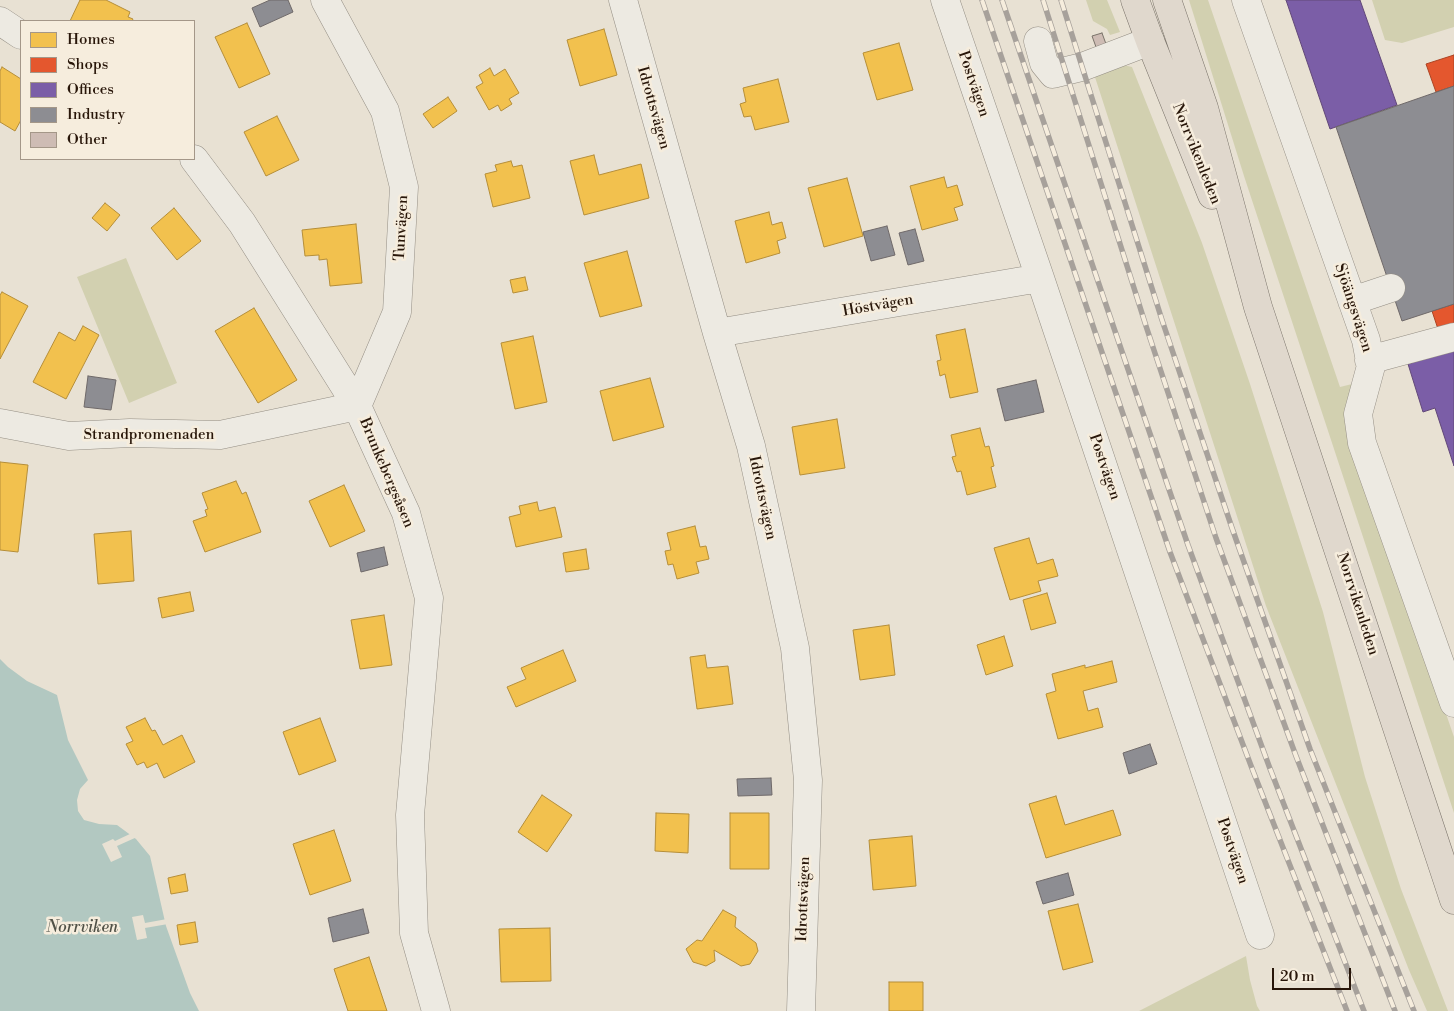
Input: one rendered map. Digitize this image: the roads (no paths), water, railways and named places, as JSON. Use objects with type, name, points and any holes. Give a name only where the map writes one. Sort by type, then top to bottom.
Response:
[{"type":"main road","name":"Norrvikenleden","points":[[1135,0],[1258,307]]},
{"type":"main road","name":"Norrvikenleden","points":[[1167,0],[1204,108],[1258,307],[1454,900]]},
{"type":"street","name":"Tunvägen","points":[[325,0],[385,110],[404,187],[397,312],[357,406]]},
{"type":"street","name":"Idrottsvägen","points":[[623,0],[717,333],[751,446],[795,648],[808,780],[801,1011]]},
{"type":"street","name":"Postvägen","points":[[945,0],[1260,935]]},
{"type":"street","name":"Sjöängsvägen","points":[[1246,0],[1366,340],[1370,366],[1358,414],[1362,443],[1454,704]]},
{"type":"street","points":[[0,22],[20,34]]},
{"type":"street","points":[[1038,41],[1044,63],[1053,74],[1082,68],[1150,41]]},
{"type":"street","name":"Brunkebergsåsen","points":[[195,160],[242,223],[357,406],[406,513],[430,598],[410,815],[414,933],[436,1011]]},
{"type":"street","name":"Höstvägen","points":[[717,333],[1040,278]]},
{"type":"street","points":[[1352,301],[1391,288]]},
{"type":"street","points":[[1369,360],[1454,337]]},
{"type":"street","name":"Strandpromenaden","points":[[0,424],[69,436],[130,433],[220,435],[357,406]]},
{"type":"water","name":"Norrviken","points":[[0,659],[27,681],[57,695],[68,740],[88,780],[80,789],[77,800],[78,811],[84,820],[99,824],[117,825],[136,839],[150,856],[166,926],[190,993],[199,1011],[0,1011]]},
{"type":"railway","points":[[982,0],[1170,552],[1347,1011]]},
{"type":"railway","points":[[1002,0],[1188,545],[1269,766],[1364,1011]]},
{"type":"railway","points":[[1043,0],[1146,326],[1216,538],[1296,756],[1395,1011]]},
{"type":"railway","points":[[1061,0],[1162,320],[1232,528],[1310,749],[1414,1011]]}]
